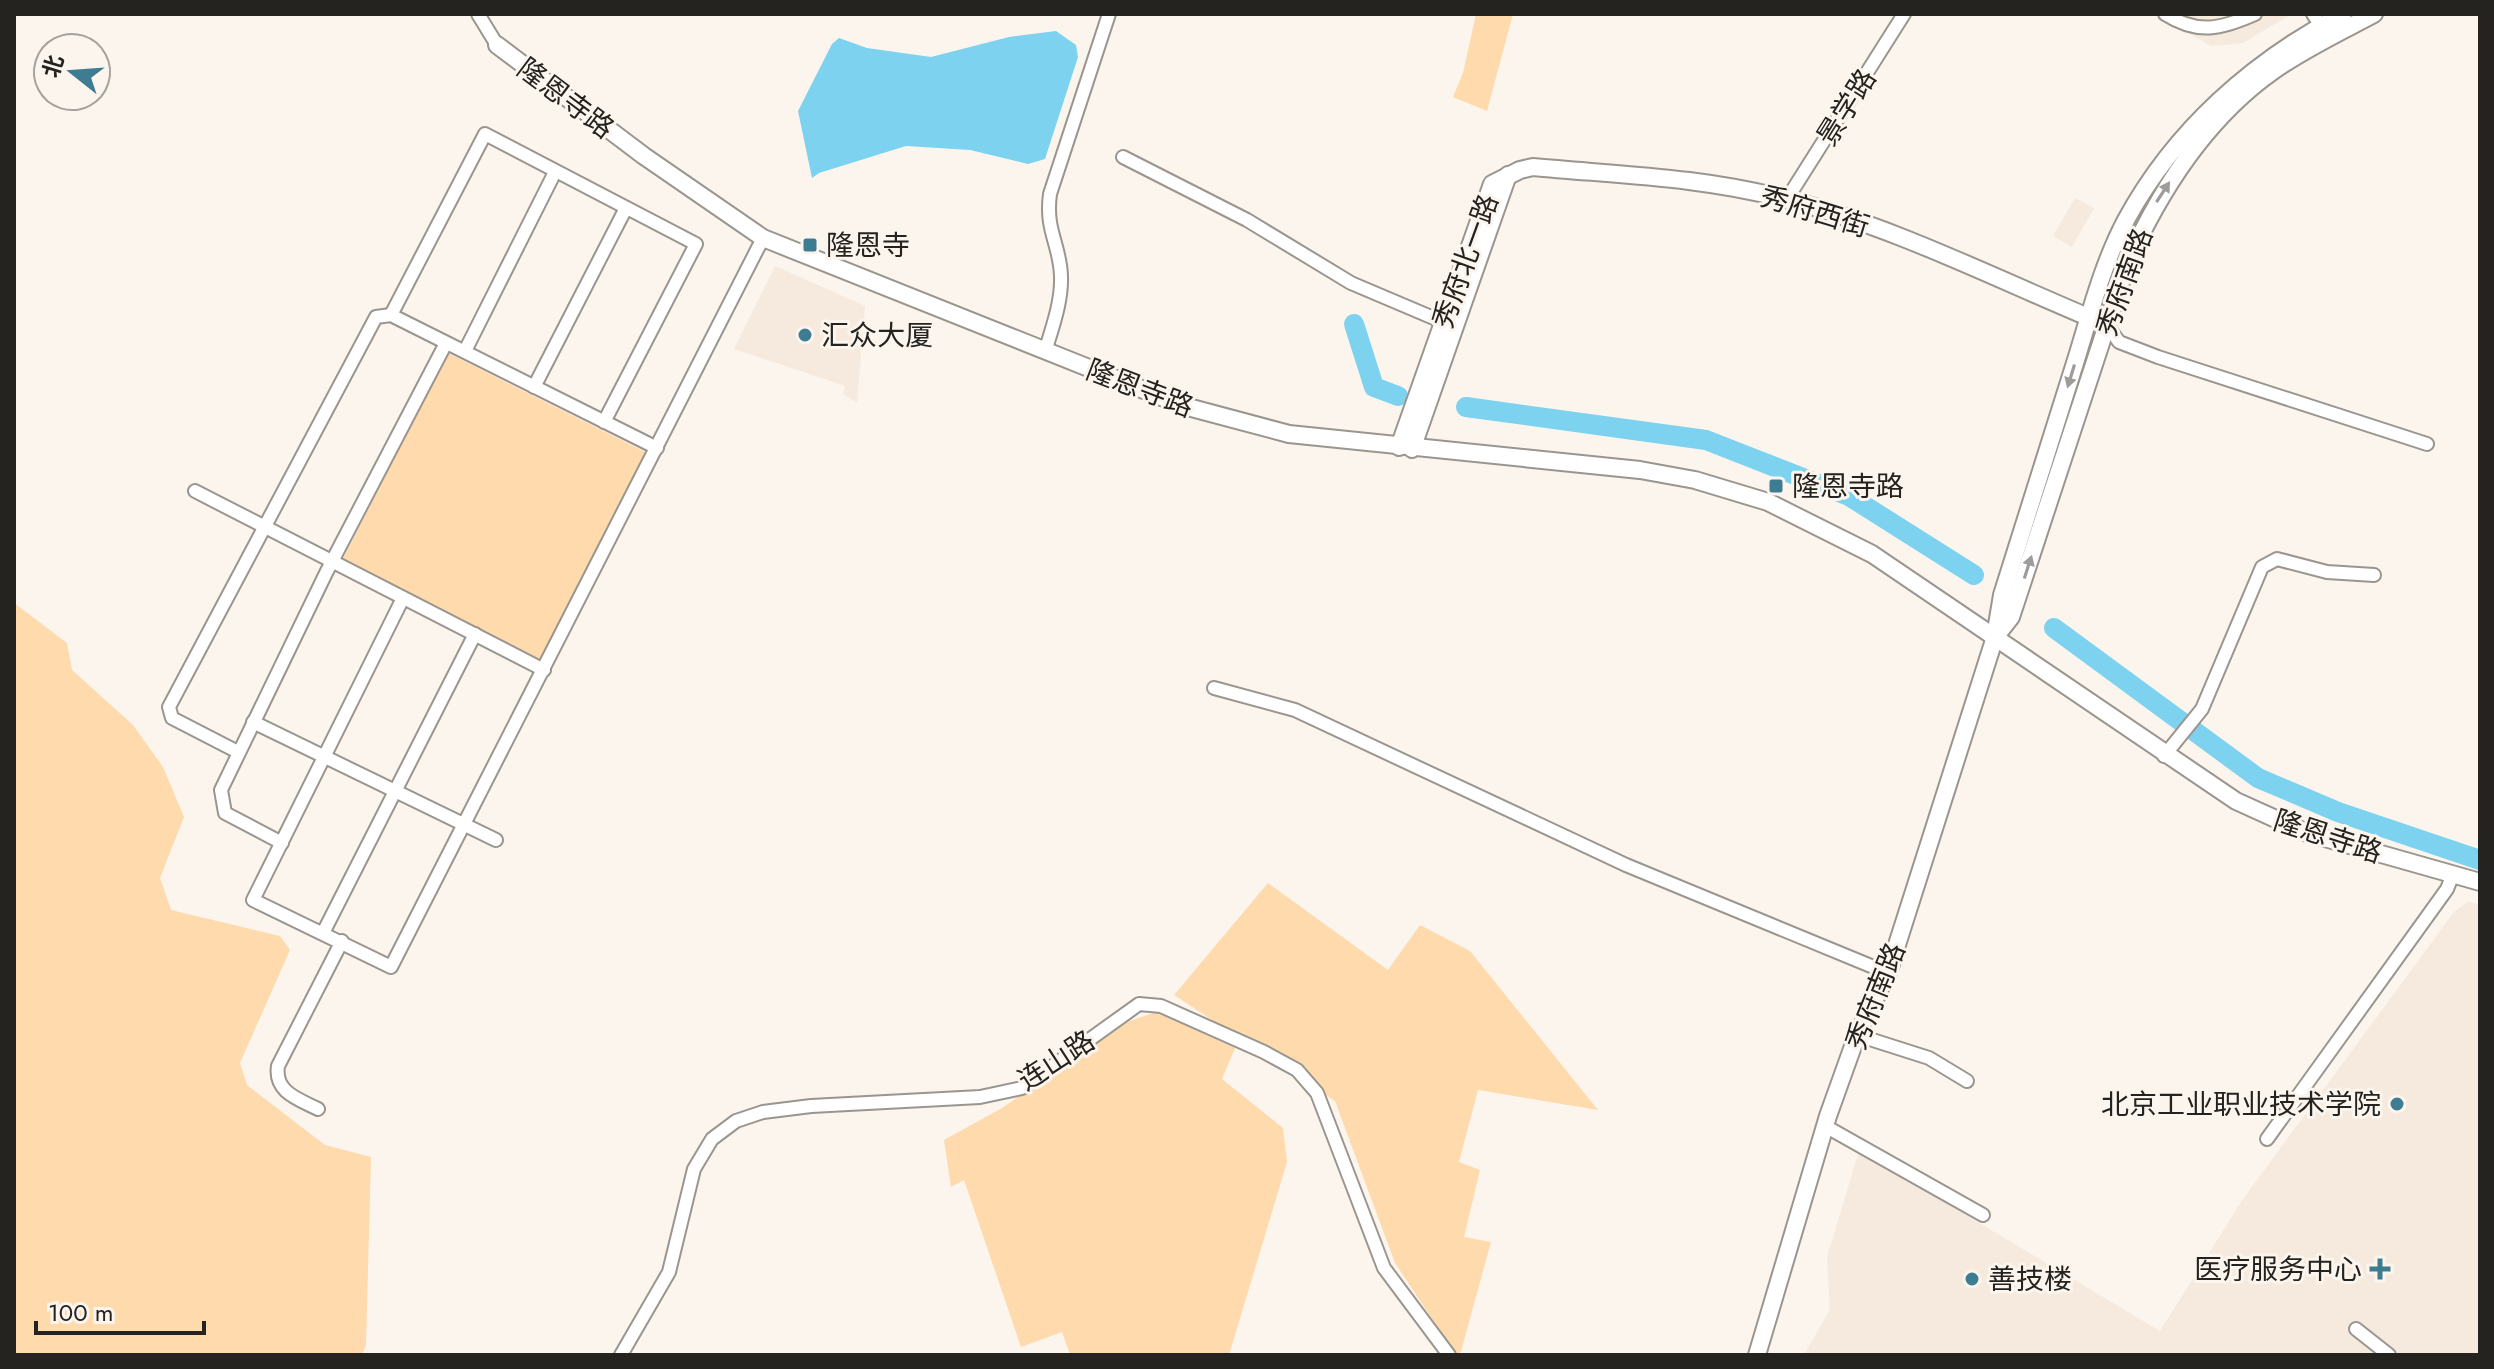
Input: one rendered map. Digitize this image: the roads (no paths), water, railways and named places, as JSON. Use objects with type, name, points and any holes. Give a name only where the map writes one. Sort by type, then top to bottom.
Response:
[{"type":"street","points":[[478,14],[497,45]]},
{"type":"street","points":[[1045,352],[1058,306],[1061,275],[1047,218],[1050,194],[1109,14]]},
{"type":"street","name":"景学路","points":[[1787,199],[1904,14]]},
{"type":"street","points":[[2165,14],[2184,26],[2205,30],[2225,27],[2255,14]]},
{"type":"street","name":"秀府南路","points":[[1757,1355],[1825,1126],[1857,1035],[1888,973],[1995,637],[2002,595],[2089,317],[2125,221],[2153,176],[2208,110],[2266,60],[2343,14]]},
{"type":"street","name":"秀府南路","points":[[1995,637],[2011,617],[2127,264],[2151,210],[2205,134],[2321,26],[2374,14]]},
{"type":"street","name":"隆恩寺路","points":[[497,45],[632,148],[763,238],[1184,406],[1263,430],[1406,448],[1640,470],[1745,493],[1845,538],[2167,751],[2236,801],[2279,822],[2480,882]]},
{"type":"street","points":[[391,315],[485,134],[696,244],[604,422]]},
{"type":"street","points":[[1123,157],[1247,220],[1351,283],[1443,322]]},
{"type":"street","name":"秀府西街","points":[[1508,175],[1533,167],[1658,177],[1787,199],[1878,230],[2107,325]]},
{"type":"street","points":[[465,351],[555,172]]},
{"type":"street","name":"秀府北一路","points":[[1406,448],[1443,322],[1492,184],[1508,175]]},
{"type":"street","name":"秀府北一路","points":[[1406,448],[1508,175]]},
{"type":"street","points":[[534,387],[626,208]]},
{"type":"street","points":[[403,598],[253,900],[391,967],[763,238]]},
{"type":"street","points":[[238,752],[172,718],[169,707],[376,317],[391,315],[657,448]]},
{"type":"street","points":[[2107,325],[2119,342],[2148,354],[2427,444]]},
{"type":"street","points":[[282,843],[225,813],[221,790],[332,562],[446,343]]},
{"type":"street","points":[[195,491],[544,670]]},
{"type":"street","points":[[2167,751],[2202,709],[2262,567],[2277,559],[2327,572],[2374,575]]},
{"type":"street","points":[[323,933],[475,634]]},
{"type":"street","points":[[1214,688],[1295,710],[1626,865],[1888,973]]},
{"type":"street","points":[[253,722],[496,840]]},
{"type":"street","points":[[2267,1139],[2438,902],[2453,874]]},
{"type":"street","points":[[318,1109],[281,1088],[276,1079],[278,1066],[342,941]]},
{"type":"street","name":"连山路","points":[[621,1355],[669,1272],[694,1169],[712,1139],[736,1121],[763,1112],[811,1106],[980,1097],[1022,1088],[1139,1004],[1161,1006],[1297,1070],[1317,1093],[1384,1268],[1449,1355]]},
{"type":"street","points":[[1857,1035],[1929,1058],[1967,1081]]},
{"type":"street","points":[[1825,1126],[1983,1215]]},
{"type":"street","points":[[2356,1329],[2389,1355]]},
{"type":"water","points":[[1056,31],[1076,45],[1078,57],[1045,159],[1028,164],[970,150],[906,146],[819,173],[812,178],[798,111],[832,44],[839,38],[867,48],[931,57],[1009,37]]},
{"type":"waterway","points":[[1354,324],[1374,387],[1398,396]]},
{"type":"waterway","points":[[1466,407],[1706,440],[1849,496],[1974,575]]},
{"type":"waterway","points":[[2054,628],[2258,778],[2338,812],[2480,860]]},
{"type":"place","name":"隆恩寺","points":[[810,245]]},
{"type":"place","name":"汇众大厦","points":[[805,335]]},
{"type":"place","name":"隆恩寺路","points":[[1776,486]]},
{"type":"place","name":"北京工业职业技术学院","points":[[2397,1104]]},
{"type":"place","name":"医疗服务中心","points":[[2380,1269]]},
{"type":"place","name":"善技楼","points":[[1972,1279]]}]
